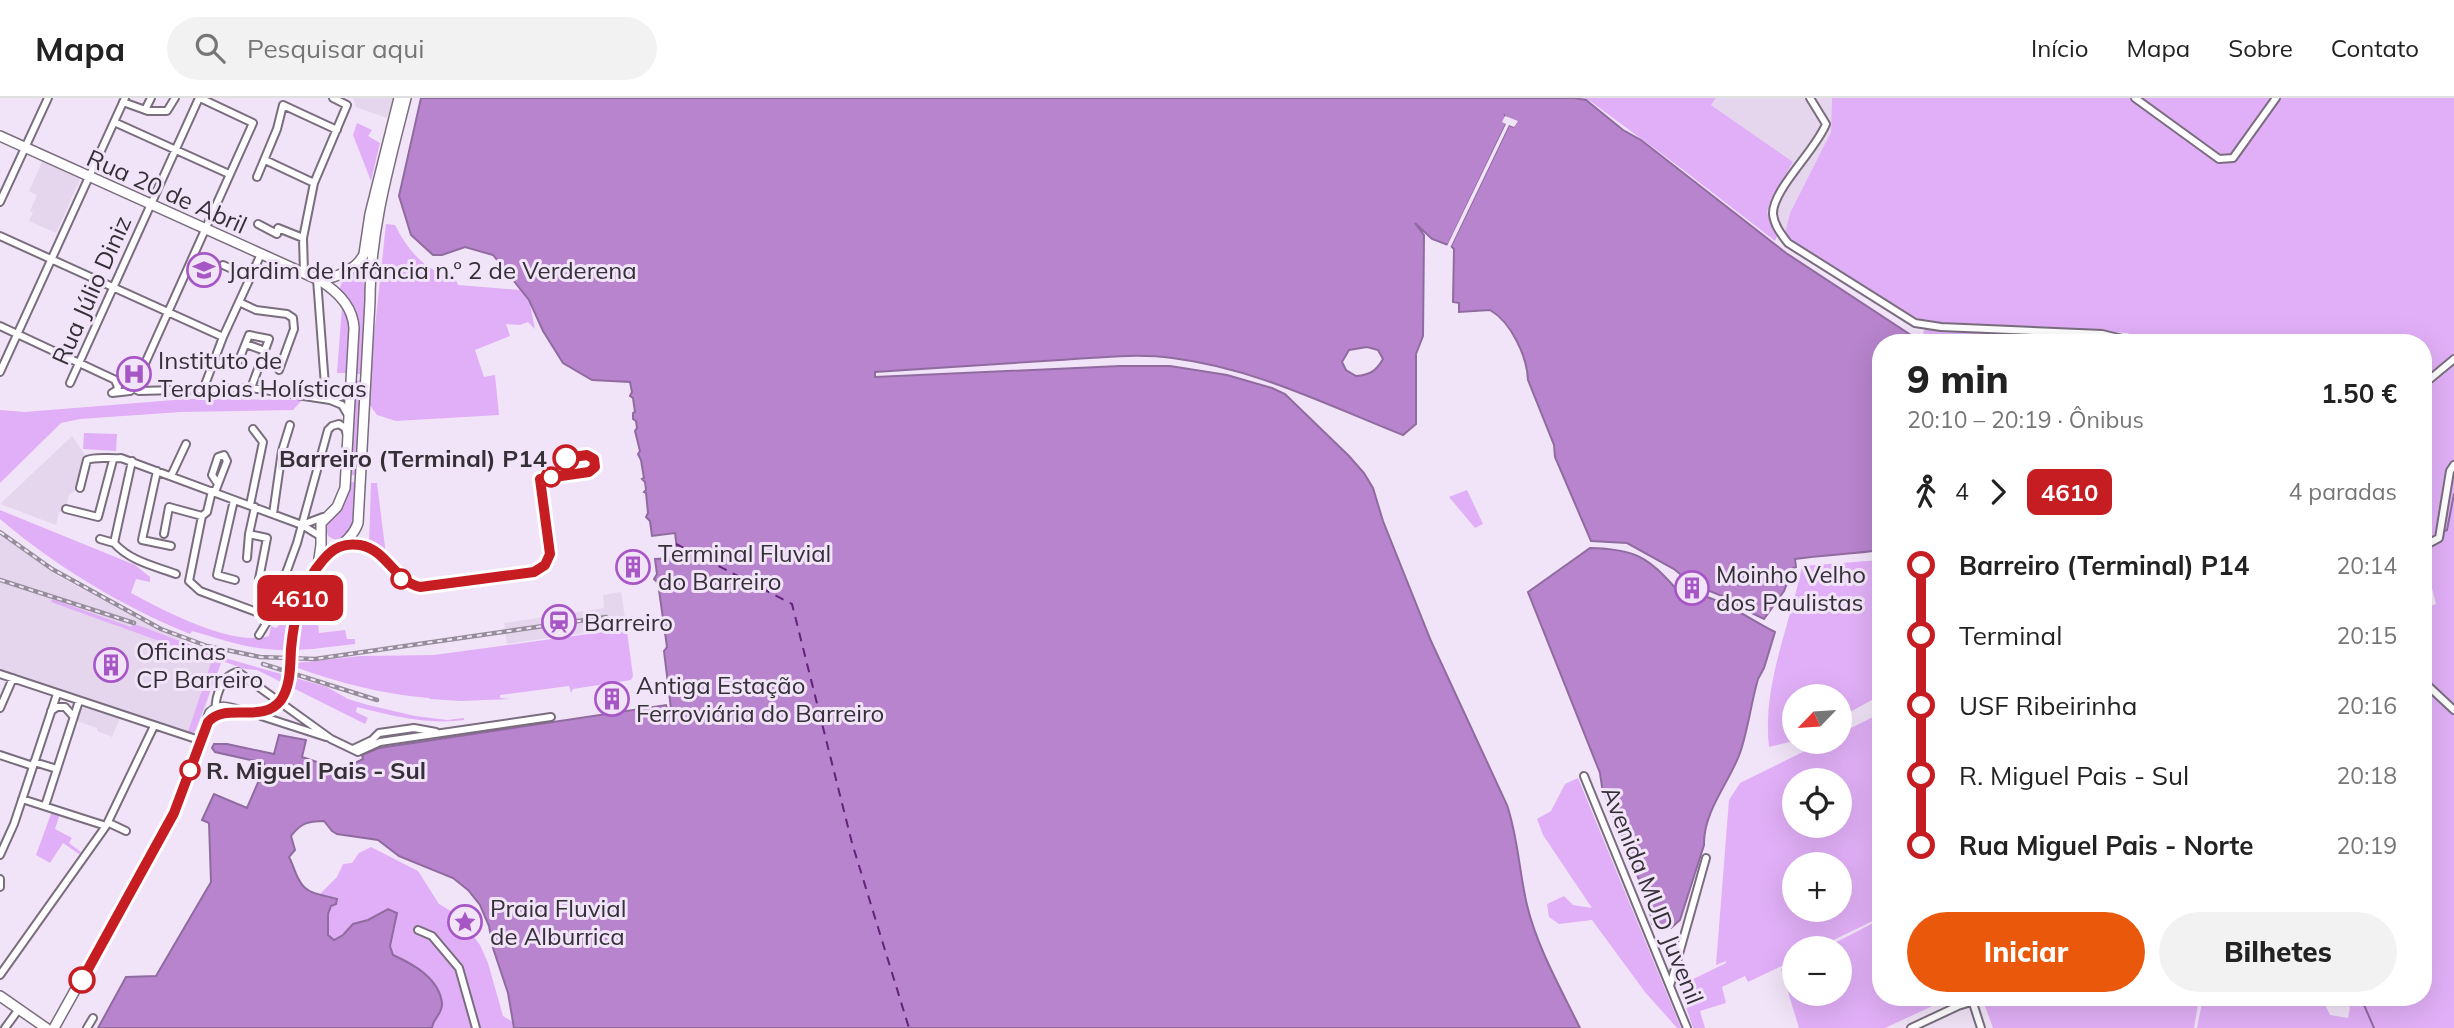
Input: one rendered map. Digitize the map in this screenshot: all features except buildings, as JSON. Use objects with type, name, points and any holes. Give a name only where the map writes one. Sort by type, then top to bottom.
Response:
[{"type":"street","points":[[0,202],[48,98]]},
{"type":"street","points":[[145,110],[151,98]]},
{"type":"street","points":[[0,372],[124,100],[145,110],[167,111],[175,98]]},
{"type":"street","points":[[114,379],[118,387],[112,393],[131,391],[134,388],[253,123],[199,98]]},
{"type":"street","name":"Rua Júlio Diniz","points":[[70,383],[199,98]]},
{"type":"street","points":[[304,273],[303,238],[313,183],[347,105],[333,98]]},
{"type":"street","points":[[328,399],[318,280],[344,272],[361,260],[364,254],[370,214],[398,98]]},
{"type":"street","points":[[54,1028],[166,828],[183,790],[210,713],[225,707],[247,713],[267,711],[275,706],[287,690],[295,613],[304,589],[329,553],[354,534],[359,514],[370,273],[377,217],[406,98]]},
{"type":"street","points":[[1810,98],[1826,124],[1821,136],[1781,190],[1774,207],[1773,216],[1778,229],[1788,243],[1915,323],[1941,327],[2102,334]]},
{"type":"street","points":[[2135,98],[2219,159],[2234,158],[2276,98]]},
{"type":"street","points":[[257,177],[284,105],[337,130]]},
{"type":"street","points":[[114,122],[229,174]]},
{"type":"street","name":"Rua 20 de Abril","points":[[0,136],[304,273],[330,287],[338,296]]},
{"type":"street","points":[[264,160],[313,183]]},
{"type":"street","points":[[258,224],[276,234],[278,228],[303,238]]},
{"type":"street","points":[[0,236],[223,337]]},
{"type":"street","points":[[203,390],[223,337],[261,254]]},
{"type":"street","points":[[223,265],[250,277]]},
{"type":"street","points":[[344,272],[362,273],[366,276],[370,290]]},
{"type":"street","points":[[317,567],[321,523],[337,507],[344,494],[353,322],[348,306],[338,296],[334,286],[344,272]]},
{"type":"street","points":[[239,302],[260,311],[284,313],[293,318],[295,330],[279,370]]},
{"type":"street","points":[[0,326],[139,391],[251,388],[328,399],[342,405],[349,416]]},
{"type":"street","points":[[237,365],[249,335],[269,339],[251,388]]},
{"type":"street","points":[[246,344],[265,351]]},
{"type":"street","points":[[2432,377],[2454,359]]},
{"type":"street","points":[[328,399],[343,396],[351,384]]},
{"type":"street","points":[[273,514],[282,451],[290,425]]},
{"type":"street","points":[[259,635],[270,617],[302,524],[328,430],[334,425],[341,425],[348,436]]},
{"type":"street","points":[[247,558],[252,506],[263,442],[253,429]]},
{"type":"street","points":[[171,476],[186,444]]},
{"type":"street","points":[[80,488],[87,460],[121,458],[302,524],[316,531],[332,545],[342,545]]},
{"type":"street","points":[[66,509],[99,516],[113,460]]},
{"type":"street","points":[[114,543],[132,461]]},
{"type":"street","points":[[2432,542],[2439,538],[2450,471],[2454,465]]},
{"type":"street","points":[[157,471],[142,540],[171,546]]},
{"type":"street","points":[[218,484],[207,512],[202,516],[189,581],[200,591],[270,617]]},
{"type":"street","points":[[234,499],[217,575],[235,580]]},
{"type":"street","points":[[164,534],[169,507],[202,516]]},
{"type":"street","points":[[302,524],[328,515]]},
{"type":"street","points":[[249,534],[267,538],[259,579]]},
{"type":"street","points":[[100,539],[114,543],[133,558],[176,574]]},
{"type":"street","points":[[216,711],[221,685],[231,673],[238,672],[331,739]]},
{"type":"street","points":[[0,674],[200,740]]},
{"type":"street","points":[[0,708],[13,678]]},
{"type":"street","points":[[2432,689],[2454,710]]},
{"type":"street","points":[[0,855],[57,694]]},
{"type":"street","points":[[45,806],[79,701]]},
{"type":"street","points":[[51,711],[57,707],[65,707],[71,711],[73,718]]},
{"type":"street","points":[[261,716],[331,739],[358,752],[380,742],[551,717]]},
{"type":"street","points":[[0,975],[108,825],[154,726]]},
{"type":"street","points":[[0,755],[57,769]]},
{"type":"street","name":"Avenida MUD Juvenil","points":[[1584,776],[1687,1028]]},
{"type":"street","points":[[22,799],[126,831]]},
{"type":"street","points":[[1670,986],[1706,858]]},
{"type":"street","points":[[0,879],[0,887]]},
{"type":"street","points":[[418,930],[432,936],[459,968],[476,1028]]},
{"type":"street","points":[[1670,986],[1678,983]]},
{"type":"street","points":[[0,996],[46,1028]]},
{"type":"street","points":[[1911,1028],[1957,1006]]},
{"type":"street","points":[[1974,1006],[1981,1028]]},
{"type":"street","points":[[5,1028],[19,1009]]},
{"type":"street","points":[[87,1028],[93,1018]]},
{"type":"shaded area","points":[[353,98],[393,98],[387,118],[356,107]]},
{"type":"shaded area","points":[[421,98],[1574,98],[1586,100],[1786,253],[1909,334],[1872,334],[1872,551],[1795,559],[1796,567],[1793,568],[1784,591],[1764,619],[1727,598],[1692,584],[1674,569],[1627,543],[1591,541],[1555,457],[1554,445],[1528,380],[1525,361],[1511,331],[1498,315],[1490,310],[1459,312],[1459,303],[1453,302],[1454,249],[1451,246],[1509,125],[1514,127],[1505,116],[1506,124],[1448,245],[1432,239],[1415,223],[1424,235],[1423,336],[1416,354],[1416,424],[1403,435],[1261,379],[1172,358],[1116,356],[875,372],[875,377],[1170,366],[1227,375],[1285,394],[1349,456],[1373,488],[1383,521],[1431,641],[1507,805],[1531,921],[1550,968],[1580,1028],[514,1028],[508,993],[493,948],[489,926],[480,905],[468,890],[453,878],[399,856],[378,840],[337,834],[324,821],[305,824],[291,836],[295,850],[289,857],[297,877],[308,890],[337,899],[328,914],[328,935],[334,940],[353,924],[368,920],[388,909],[397,913],[390,946],[393,955],[424,973],[440,994],[442,1007],[432,1028],[98,1028],[126,977],[156,976],[211,882],[209,823],[202,820],[214,794],[247,808],[265,766],[264,763],[215,752],[212,748],[214,744],[227,744],[274,754],[279,735],[306,740],[302,757],[341,770],[363,759],[362,755],[379,748],[666,705],[667,709],[671,709],[664,651],[667,647],[658,583],[654,579],[657,574],[655,559],[678,558],[675,533],[652,536],[650,521],[646,517],[646,490],[638,454],[640,451],[635,431],[636,421],[633,419],[635,412],[633,398],[630,396],[630,382],[592,380],[563,363],[543,331],[529,300],[493,255],[465,247],[442,255],[433,255],[411,235],[399,196]],"holes":[[[1367,347],[1378,350],[1383,359],[1372,372],[1356,376],[1346,370],[1342,362],[1349,350]]]},
{"type":"shaded area","points":[[1577,98],[1716,98],[1711,105],[1793,162],[1771,199],[1767,212],[1777,236],[1775,241],[1590,101]]},
{"type":"shaded area","points":[[1716,98],[1832,98],[1831,132],[1790,213],[1785,233],[1777,236],[1767,212],[1771,199],[1793,162],[1711,105]]},
{"type":"shaded area","points":[[1832,98],[2454,98],[2454,353],[2432,372],[2432,334],[2130,334],[1929,322],[1903,313],[1795,244],[1785,233],[1790,213],[1831,132]]},
{"type":"shaded area","points":[[357,123],[372,130],[368,136],[380,143],[371,181],[353,135]]},
{"type":"shaded area","points":[[43,160],[81,177],[56,233],[29,221],[37,195],[29,191]]},
{"type":"shaded area","points":[[386,224],[395,225],[419,259],[435,271],[455,278],[458,285],[521,290],[493,255],[624,378],[604,380],[574,371],[554,349],[530,304],[535,329],[528,322],[520,325],[506,324],[510,336],[475,350],[484,377],[495,375],[499,415],[396,421],[377,415],[367,401]]},
{"type":"shaded area","points":[[352,273],[361,277],[366,288],[363,374],[355,374],[355,313],[340,288],[343,278]]},
{"type":"shaded area","points":[[342,307],[350,330],[348,373],[337,373]]},
{"type":"shaded area","points":[[1926,328],[2043,334],[1924,334]]},
{"type":"shaded area","points":[[2454,365],[2454,461],[2448,467],[2442,486],[2439,520],[2432,540],[2432,384]]},
{"type":"shaded area","points":[[354,380],[363,381],[358,475],[349,475]]},
{"type":"shaded area","points":[[186,399],[302,400],[293,410],[181,412],[80,419],[61,423],[0,483],[0,410],[25,412]]},
{"type":"shaded area","points":[[84,433],[117,434],[116,451],[83,449]]},
{"type":"shaded area","points":[[72,436],[85,455],[77,489],[69,495],[65,513],[59,512],[56,525],[0,504]]},
{"type":"shaded area","points":[[2454,476],[2454,706],[2432,685],[2432,605],[2436,604],[2432,588],[2432,546],[2440,542]]},
{"type":"shaded area","points":[[349,482],[357,482],[353,522],[344,538],[337,540],[328,536],[326,527],[343,505]]},
{"type":"shaded area","points":[[371,483],[377,483],[386,555],[369,544]]},
{"type":"shaded area","points":[[1467,490],[1483,524],[1475,528],[1449,497]]},
{"type":"shaded area","points":[[0,510],[135,565],[150,577],[150,582],[136,579],[131,593],[199,625],[237,636],[269,636],[271,626],[276,628],[299,607],[311,610],[313,624],[318,624],[319,633],[345,630],[347,639],[355,639],[355,644],[278,650],[245,646],[192,631],[190,634],[115,598],[67,569],[0,519]]},
{"type":"shaded area","name":"Oficinas CP Barreiro","points":[[0,534],[61,578],[219,659],[198,736],[0,670]]},
{"type":"shaded area","points":[[1590,548],[1619,550],[1640,557],[1658,570],[1678,591],[1691,592],[1715,600],[1775,632],[1758,679],[1740,753],[1712,809],[1704,845],[1680,920],[1671,928],[1652,924],[1649,905],[1602,787],[1600,773],[1528,592]]},
{"type":"shaded area","points":[[1872,561],[1872,700],[1852,711],[1852,684],[1782,684],[1782,744],[1769,747],[1768,724],[1773,678],[1802,566]]},
{"type":"shaded area","points":[[621,592],[626,625],[622,626],[623,631],[613,633],[612,629],[507,644],[504,623],[604,608],[603,595]]},
{"type":"shaded area","points":[[52,599],[131,627],[133,624],[143,627],[225,658],[327,687],[348,699],[368,705],[415,716],[464,720],[451,721],[424,720],[357,707],[356,712],[368,718],[365,724],[257,670],[222,661],[195,731],[188,732],[212,660],[51,602]]},
{"type":"shaded area","points":[[627,631],[633,676],[631,680],[573,689],[571,693],[569,686],[500,695],[500,698],[511,699],[430,699],[361,687],[295,667],[295,663],[361,656],[434,655]]},
{"type":"shaded area","points":[[2432,692],[2454,712],[2454,1028],[2197,1028],[2201,1006],[2326,1006],[2330,1015],[2348,1018],[2350,1007],[2432,1006]]},
{"type":"shaded area","points":[[81,707],[120,718],[112,737],[77,721]]},
{"type":"shaded area","points":[[1872,718],[1872,921],[1842,936],[1782,936],[1782,966],[1748,982],[1745,976],[1722,987],[1726,1003],[1700,1011],[1705,1028],[1693,1028],[1679,986],[1726,963],[1716,965],[1729,800],[1740,783],[1799,754],[1852,754],[1852,728]]},
{"type":"shaded area","points":[[279,735],[306,740],[302,757],[341,770],[270,810],[301,885],[320,894],[337,877],[343,864],[352,863],[359,853],[371,847],[418,871],[439,904],[451,911],[480,945],[503,1016],[513,1022],[508,993],[481,906],[572,1028],[98,1028],[126,977],[156,976],[211,882],[209,823],[202,820],[214,794],[247,808],[265,766],[264,763],[215,752],[213,745],[227,744],[274,754]]},
{"type":"shaded area","points":[[1578,778],[1681,1028],[1677,1028],[1645,992],[1592,920],[1559,924],[1549,917],[1547,904],[1564,896],[1573,905],[1592,908],[1543,835],[1537,819],[1551,811],[1565,784]]},
{"type":"shaded area","points":[[52,811],[60,814],[55,829],[72,838],[69,843],[81,852],[79,854],[63,843],[50,863],[36,855]]},
{"type":"shaded area","points":[[332,831],[430,839],[468,890],[453,878],[399,856],[378,840]]},
{"type":"shaded area","points":[[1872,924],[1872,1006],[1933,1006],[1885,1028],[1799,1028],[1792,1006],[1852,1006],[1852,936],[1848,936]]},
{"type":"shaded area","points":[[1985,1006],[2198,1006],[2194,1028],[1993,1028]]},
{"type":"pier","points":[[1505,116],[1518,121],[1514,127],[1509,125],[1451,246],[1446,248],[1506,124],[1502,122]]},
{"type":"waterway","points":[[2445,531],[2454,494]]},
{"type":"waterway","points":[[2364,1006],[2374,1028]]},
{"type":"ferry route","points":[[676,544],[792,604],[852,843],[909,1028]]},
{"type":"railway","points":[[0,532],[52,569],[161,629],[207,646],[260,657],[315,659],[606,617]]},
{"type":"railway","points":[[0,580],[134,623]]},
{"type":"railway","points":[[263,664],[377,700]]},
{"type":"bus line","name":"4610","points":[[82,980],[174,813],[205,726],[213,716],[221,713],[267,711],[281,700],[287,690],[298,602],[318,566],[329,553],[348,544],[366,547],[378,553],[401,578],[420,587],[534,572],[545,565],[550,554],[540,479],[589,472],[595,467],[594,459],[587,455],[566,458]]},
{"type":"place","name":"Jardim de Infância n.º 2 de Verderena","points":[[204,270]]},
{"type":"place","name":"Instituto de Terapias Holísticas","points":[[134,374]]},
{"type":"place","name":"Barreiro (Terminal) P14","points":[[566,458]]},
{"type":"place","name":"Terminal Fluvial do Barreiro","points":[[633,567]]},
{"type":"place","name":"Moinho Velho dos Paulistas","points":[[1692,588]]},
{"type":"place","name":"Barreiro","points":[[559,622]]},
{"type":"place","name":"Oficinas CP Barreiro","points":[[111,665]]},
{"type":"place","name":"Antiga Estação Ferroviária do Barreiro","points":[[612,699]]},
{"type":"place","name":"R. Miguel Pais - Sul","points":[[190,770]]},
{"type":"place","name":"Praia Fluvial de Alburrica","points":[[465,922]]}]
